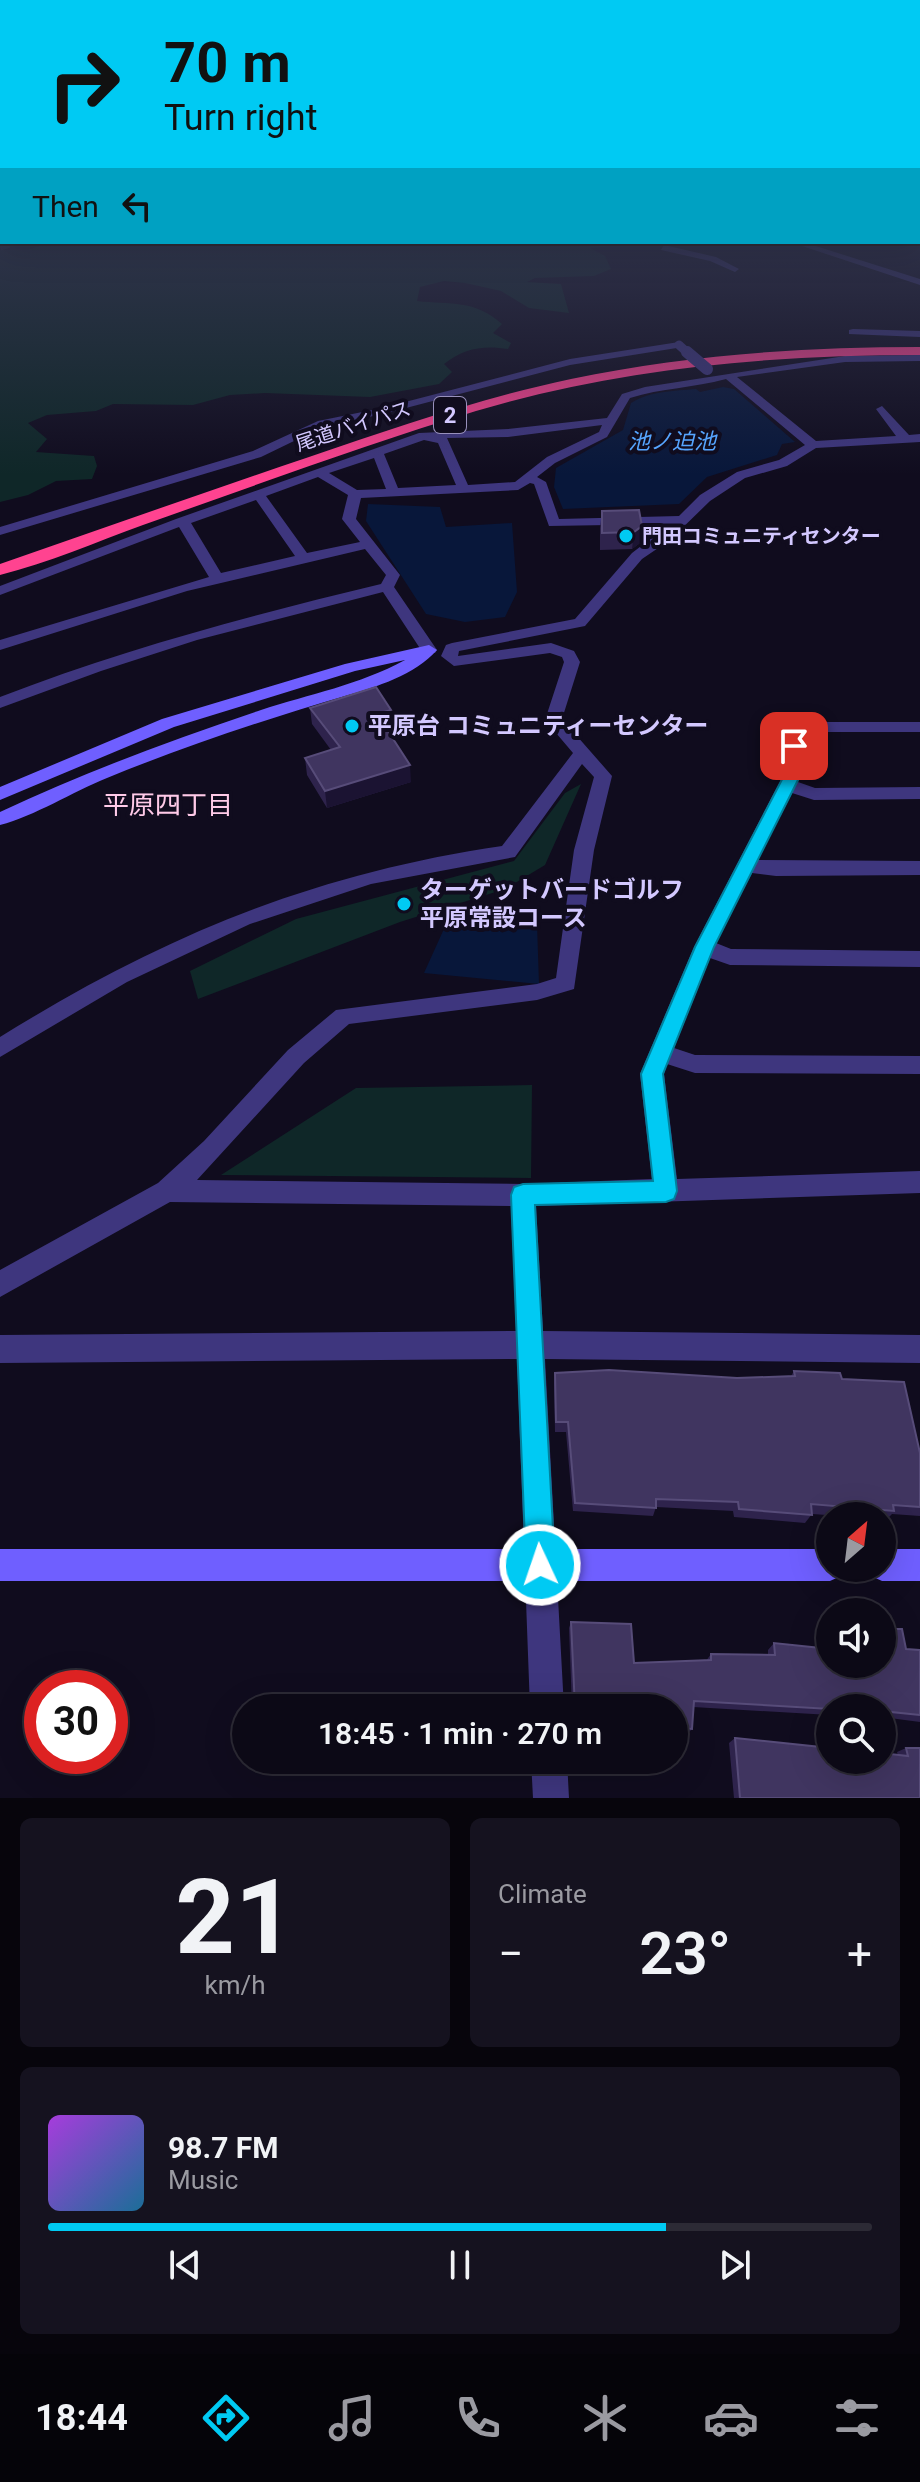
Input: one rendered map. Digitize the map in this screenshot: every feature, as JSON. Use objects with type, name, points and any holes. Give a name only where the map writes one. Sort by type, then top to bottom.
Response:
[{"type":"highway","name":"尾道バイパス","points":[[5,554],[361,431],[544,378],[697,353],[796,346],[920,343]]},
{"type":"highway","name":"尾道バイパス","points":[[0,570],[472,408],[568,383],[656,367],[748,357],[920,351]]},
{"type":"highway","points":[[0,579],[209,496]]},
{"type":"street","points":[[853,332],[920,334]]},
{"type":"street","points":[[0,531],[257,454],[322,423],[383,411],[557,365],[620,352],[679,345],[707,369],[811,363]]},
{"type":"street","points":[[318,472],[355,494],[518,486],[551,460],[603,434],[626,396],[645,390],[693,385],[728,375],[811,363],[845,359],[920,358]]},
{"type":"street","points":[[728,375],[813,445]]},
{"type":"street","points":[[882,409],[892,426],[905,438]]},
{"type":"street","points":[[434,438],[444,434],[508,433],[610,421]]},
{"type":"street","points":[[0,591],[181,522],[423,436],[443,440],[464,489]]},
{"type":"street","points":[[0,1284],[167,1191],[196,1167],[278,1074],[321,1032],[344,1016],[537,992],[566,983],[584,850],[603,776],[553,720],[572,662],[568,654],[551,648],[454,661],[449,656],[452,648],[580,623],[637,556],[705,498],[741,475],[783,463],[813,445],[920,438]]},
{"type":"street","points":[[374,452],[382,458],[393,492]]},
{"type":"street","points":[[528,478],[540,482],[554,523],[682,520]]},
{"type":"street","points":[[258,494],[303,557]]},
{"type":"street","points":[[355,494],[349,519],[393,575],[387,587]]},
{"type":"street","points":[[181,522],[189,528],[217,579]]},
{"type":"street","points":[[0,645],[83,616],[217,579],[368,544]]},
{"type":"street","points":[[387,587],[429,650]]},
{"type":"street","points":[[0,703],[120,658],[226,625],[387,587]]},
{"type":"street","points":[[0,794],[168,723],[351,667],[429,650]]},
{"type":"street","points":[[0,819],[137,760],[275,711],[370,685],[429,650]]},
{"type":"street","points":[[351,667],[370,685]]},
{"type":"street","points":[[666,1191],[652,1074],[704,947],[797,766],[790,727],[920,727]]},
{"type":"street","points":[[0,1048],[62,1007],[136,966],[278,904],[370,875],[454,858],[508,852],[582,752]]},
{"type":"street","points":[[787,785],[814,794],[920,793]]},
{"type":"street","points":[[745,865],[776,869],[920,868]]},
{"type":"street","points":[[704,947],[730,957],[920,959]]},
{"type":"street","points":[[662,1053],[695,1064],[920,1065]]},
{"type":"street","points":[[167,1191],[523,1195],[920,1182]]},
{"type":"street","points":[[523,1195],[546,1694]]},
{"type":"street","points":[[0,1349],[530,1345],[920,1349]]},
{"type":"street","points":[[0,1565],[816,1565]]},
{"type":"street","points":[[896,1565],[920,1565]]},
{"type":"street","points":[[550,1774],[551,1798]]},
{"type":"green space","points":[[0,307],[472,307],[482,310],[502,324],[493,333],[511,343],[508,349],[491,347],[459,354],[444,364],[452,372],[439,384],[370,397],[265,393],[230,395],[193,405],[113,404],[96,411],[47,415],[28,423],[47,439],[36,452],[94,456],[97,466],[92,479],[56,481],[28,495],[0,502]]},
{"type":"green space","points":[[567,307],[569,313],[529,308]]},
{"type":"green space","name":"ターゲットバードゴルフ 平原常設コース","points":[[581,784],[545,865],[505,889],[400,922],[198,999],[190,971],[296,919],[514,861],[565,793]]},
{"type":"green space","points":[[532,1085],[531,1178],[221,1175],[356,1088]]},
{"type":"water","name":"池ノ迫池","points":[[723,387],[734,389],[795,442],[782,444],[777,455],[707,477],[679,504],[563,509],[554,487],[556,468],[623,430],[631,403],[662,392],[696,389],[700,392]]},
{"type":"water","points":[[368,504],[440,507],[446,527],[512,523],[517,592],[505,617],[465,622],[426,614],[366,521]]},
{"type":"water","points":[[448,920],[537,924],[539,984],[424,973]]},
{"type":"building","points":[[639,510],[642,526],[634,532],[602,533],[602,511]]},
{"type":"building","points":[[376,687],[391,710],[377,714],[410,765],[325,791],[305,758],[340,747],[310,708]]},
{"type":"building","points":[[609,1370],[737,1378],[795,1376],[794,1371],[840,1373],[842,1379],[904,1382],[920,1453],[920,1507],[896,1505],[896,1502],[816,1502],[811,1504],[812,1515],[739,1509],[738,1502],[656,1499],[656,1508],[575,1503],[568,1422],[556,1422],[555,1373]]},
{"type":"building","points":[[571,1622],[631,1624],[634,1663],[711,1660],[711,1654],[775,1655],[774,1643],[816,1648],[816,1678],[896,1678],[896,1629],[902,1629],[906,1649],[920,1650],[920,1715],[896,1712],[896,1694],[816,1694],[816,1708],[694,1701],[692,1729],[688,1729],[688,1694],[574,1694]]},
{"type":"building","points":[[735,1738],[816,1747],[816,1774],[896,1774],[896,1755],[908,1756],[906,1748],[920,1748],[920,1798],[740,1798]]},
{"type":"place","name":"門田コミュニティセンター","points":[[626,536]]},
{"type":"place","name":"平原台 コミュニティーセンター","points":[[352,726]]},
{"type":"place","name":"ターゲットバードゴルフ 平原常設コース","points":[[404,904]]},
{"type":"district","name":"平原四丁目","points":[[168,805]]},
{"type":"route","points":[[540,1565],[523,1195],[666,1191],[652,1074],[704,947],[797,766],[794,746]]}]
